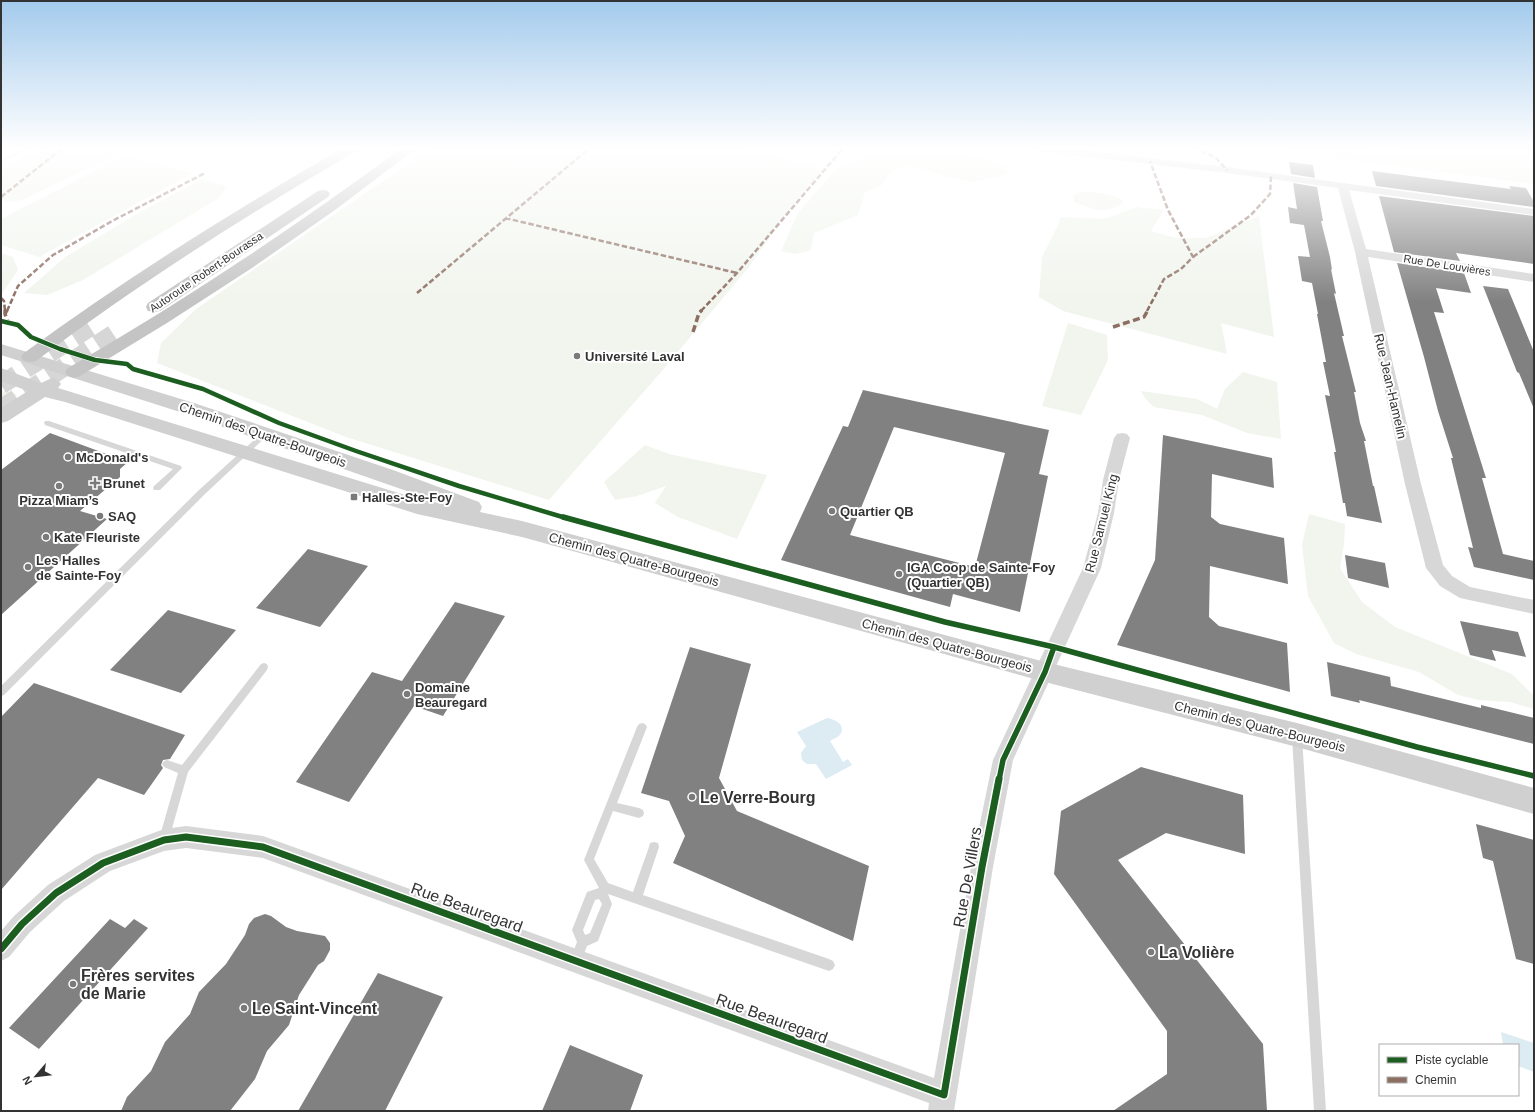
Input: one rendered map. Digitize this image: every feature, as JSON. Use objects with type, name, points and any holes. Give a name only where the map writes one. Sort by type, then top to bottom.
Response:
[{"type":"highway","points":[[30,357],[127,287],[266,199]]},
{"type":"highway","name":"Autoroute Robert-Bourassa","points":[[96,323],[286,199]]},
{"type":"highway","name":"Autoroute Robert-Bourassa","points":[[118,331],[317,199]]},
{"type":"highway","points":[[74,372],[239,270],[343,199]]},
{"type":"main road","name":"Chemin des Quatre-Bourgeois","points":[[1,349],[30,357],[265,434],[428,489],[522,529]]},
{"type":"main road","points":[[2,376],[30,357]]},
{"type":"main road","points":[[1,417],[42,390],[74,372]]},
{"type":"main road","name":"Chemin des Quatre-Bourgeois","points":[[2,376],[42,390],[70,397],[417,506],[522,529],[1045,672],[1297,735],[1534,801]]},
{"type":"street","name":"Rue Jean-Hamelin","points":[[1347,199],[1361,252],[1413,484],[1435,568],[1446,581],[1466,593],[1534,607]]},
{"type":"street","points":[[1438,199],[1534,212]]},
{"type":"street","name":"Rue De Louvières","points":[[1361,252],[1534,278]]},
{"type":"street","name":"Rue Samuel King","points":[[1045,672],[1054,647],[1092,568],[1122,438]]},
{"type":"street","name":"Rue De Villers","points":[[942,1103],[982,867],[1002,760],[1045,672]]},
{"type":"street","name":"Rue Beauregard","points":[[1,950],[22,924],[56,892],[104,863],[164,840],[186,837],[263,847],[580,952],[942,1103]]},
{"type":"lane","points":[[47,423],[178,468],[157,488]]},
{"type":"lane","points":[[1,692],[202,492],[265,434]]},
{"type":"lane","points":[[164,840],[184,770],[264,667]]},
{"type":"lane","points":[[580,952],[594,936],[607,904],[603,890],[589,860],[642,727]]},
{"type":"lane","points":[[1297,735],[1320,1111]]},
{"type":"lane","points":[[167,764],[184,770]]},
{"type":"lane","points":[[611,806],[639,813]]},
{"type":"lane","points":[[636,899],[654,847]]},
{"type":"lane","points":[[580,952],[577,930],[590,896],[603,890],[636,899],[829,965]]},
{"type":"shaded area","points":[[1,199],[24,199],[14,202]]},
{"type":"shaded area","points":[[40,199],[146,199],[39,257],[1,245],[1,219]]},
{"type":"shaded area","points":[[165,199],[218,199],[83,280],[47,295],[24,293],[65,257]]},
{"type":"shaded area","points":[[357,199],[798,199],[748,268],[661,372],[549,500],[346,437],[157,363],[161,343],[196,309]]},
{"type":"shaded area","points":[[810,199],[863,199],[858,215],[814,233],[811,250],[795,254],[781,251],[798,213]]},
{"type":"shaded area","points":[[1074,199],[1120,199],[1124,201],[1118,206],[1106,210],[1094,209],[1074,202]]},
{"type":"shaded area","points":[[1136,207],[1164,210],[1151,231],[1176,238],[1206,238],[1259,216],[1274,337],[1221,323],[1227,354],[1063,311],[1039,297],[1042,257],[1059,223],[1060,217],[1104,219]]},
{"type":"shaded area","points":[[1,253],[13,257],[18,270],[1,295]]},
{"type":"shaded area","points":[[1068,323],[1107,335],[1108,360],[1081,415],[1042,406]]},
{"type":"shaded area","points":[[1243,372],[1277,382],[1281,439],[1247,433],[1202,415],[1154,407],[1145,398],[1141,391],[1197,399],[1217,409],[1225,389]]},
{"type":"shaded area","points":[[1,391],[16,394],[17,398],[1,408]]},
{"type":"shaded area","points":[[645,445],[669,454],[767,475],[737,539],[678,517],[655,503],[666,486],[637,496],[615,500],[604,482]]},
{"type":"shaded area","points":[[1309,514],[1345,524],[1344,544],[1340,568],[1362,602],[1395,627],[1512,674],[1534,696],[1534,709],[1510,702],[1479,700],[1458,695],[1419,672],[1356,654],[1334,643],[1308,596],[1302,545]]},
{"type":"shaded area","points":[[827,718],[837,721],[841,726],[842,729],[839,736],[830,741],[843,762],[848,759],[852,765],[826,779],[816,764],[807,764],[802,760],[801,753],[806,746],[797,732]]},
{"type":"shaded area","points":[[1501,1032],[1534,1043],[1534,1072],[1519,1066],[1519,1044],[1503,1044]]},
{"type":"building","points":[[1295,199],[1319,199],[1323,221],[1321,221],[1330,257],[1336,294],[1334,293],[1344,336],[1342,336],[1356,392],[1354,392],[1360,423],[1366,441],[1364,441],[1382,523],[1347,516],[1345,503],[1343,503],[1334,452],[1336,452],[1325,395],[1330,396],[1323,362],[1326,362],[1318,314],[1312,283],[1302,281],[1298,256],[1310,257],[1304,225],[1290,223],[1288,207],[1297,209]]},
{"type":"building","points":[[1380,199],[1401,199],[1534,216],[1534,264],[1456,253],[1460,261],[1394,252]]},
{"type":"building","points":[[1473,199],[1532,199],[1534,207]]},
{"type":"building","points":[[1397,263],[1464,273],[1471,293],[1436,288],[1444,313],[1434,312],[1486,478],[1482,478],[1503,554],[1534,561],[1534,580],[1474,567],[1468,547],[1473,548],[1451,458],[1453,458],[1438,411]]},
{"type":"building","points":[[1483,286],[1508,289],[1534,352],[1534,409],[1519,373],[1517,372]]},
{"type":"building","points":[[863,390],[1049,430],[1039,474],[1048,476],[1020,612],[953,594],[950,607],[781,560],[843,426],[848,427]],"holes":[[[894,427],[1005,453],[975,567],[850,535]]]},
{"type":"building","name":"Les Halles de Sainte-Foy","points":[[50,433],[128,462],[120,469],[120,477],[80,511],[107,519],[1,615],[1,470]]},
{"type":"building","points":[[1163,435],[1272,458],[1274,488],[1212,474],[1211,517],[1220,524],[1284,538],[1288,584],[1210,566],[1209,617],[1219,626],[1287,643],[1290,692],[1117,645],[1155,560]]},
{"type":"building","points":[[308,549],[368,566],[320,627],[256,608]]},
{"type":"building","points":[[1345,555],[1385,563],[1389,588],[1348,578]]},
{"type":"building","name":"Domaine Beauregard","points":[[455,602],[505,616],[443,716],[414,706],[349,802],[296,782],[372,672],[402,681]]},
{"type":"building","points":[[168,610],[236,630],[181,693],[110,670]]},
{"type":"building","points":[[1460,621],[1518,632],[1526,657],[1492,650],[1496,661],[1470,655]]},
{"type":"building","name":"Le Verre-Bourg","points":[[690,647],[751,664],[719,778],[737,811],[869,866],[853,941],[673,863],[685,836],[669,801],[641,793]]},
{"type":"building","points":[[1327,662],[1390,677],[1391,686],[1481,708],[1481,705],[1534,718],[1534,744],[1359,700],[1360,703],[1331,696]]},
{"type":"building","points":[[34,683],[185,735],[170,759],[163,760],[161,765],[163,768],[144,795],[98,778],[1,890],[1,717]]},
{"type":"building","name":"La Volière","points":[[1141,767],[1243,795],[1245,854],[1166,833],[1118,860],[1263,1044],[1267,1111],[1113,1111],[1167,1074],[1167,1031],[1054,874],[1061,811]]},
{"type":"building","points":[[1476,824],[1534,840],[1534,964],[1516,959],[1493,861],[1483,858]]},
{"type":"building","name":"Le Saint-Vincent","points":[[265,914],[271,916],[286,927],[297,931],[325,936],[330,943],[330,950],[324,961],[318,965],[299,995],[289,1025],[267,1051],[255,1079],[230,1111],[121,1111],[127,1097],[151,1071],[165,1042],[190,1014],[199,992],[226,964],[254,918]]},
{"type":"building","name":"Frères servites de Marie","points":[[110,919],[125,928],[134,919],[148,928],[39,1049],[9,1028]]},
{"type":"building","points":[[378,973],[443,997],[385,1111],[298,1111]]},
{"type":"building","points":[[570,1045],[643,1075],[630,1111],[542,1111]]},
{"type":"tunnel","points":[[1,385],[96,323]]},
{"type":"tunnel","points":[[1,409],[118,331]]},
{"type":"marked path","points":[[8,322],[5,314],[18,286],[53,255],[114,220],[155,199]]},
{"type":"marked path","points":[[417,293],[529,199]]},
{"type":"marked path","points":[[693,332],[699,313],[737,273],[800,199]]},
{"type":"marked path","points":[[1113,327],[1144,317],[1164,279],[1181,269],[1193,257],[1163,199]]},
{"type":"marked path","points":[[1193,257],[1251,215],[1266,199]]},
{"type":"marked path","points":[[505,218],[737,273]]},
{"type":"marked path","points":[[1,298],[4,301],[5,314]]},
{"type":"cycle path","points":[[1,321],[18,325],[31,337],[60,349],[95,360],[127,364],[133,369],[203,389],[279,423],[356,451],[520,505],[945,622],[1054,647],[1417,747],[1534,776]]},
{"type":"cycle path","points":[[1,949],[22,924],[56,893],[103,863],[164,840],[186,837],[263,847],[944,1095],[982,867],[1003,760],[1045,672],[1054,647]]},
{"type":"place","name":"Université Laval","points":[[577,356]]},
{"type":"place","name":"McDonald's","points":[[68,457]]},
{"type":"place","name":"Brunet","points":[[95,483]]},
{"type":"place","name":"Pizza Miam’s","points":[[59,486]]},
{"type":"place","name":"Halles-Ste-Foy","points":[[354,497]]},
{"type":"place","name":"Quartier QB","points":[[832,511]]},
{"type":"place","name":"SAQ","points":[[100,516]]},
{"type":"place","name":"Kate Fleuriste","points":[[46,537]]},
{"type":"place","name":"Les Halles de Sainte-Foy","points":[[28,567]]},
{"type":"place","name":"IGA Coop de Sainte-Foy (Quartier QB)","points":[[899,574]]},
{"type":"place","name":"Domaine Beauregard","points":[[407,694]]},
{"type":"place","name":"Le Verre-Bourg","points":[[692,797]]},
{"type":"place","name":"La Volière","points":[[1151,952]]},
{"type":"place","name":"Frères servites de Marie","points":[[73,984]]},
{"type":"place","name":"Le Saint-Vincent","points":[[244,1008]]}]
